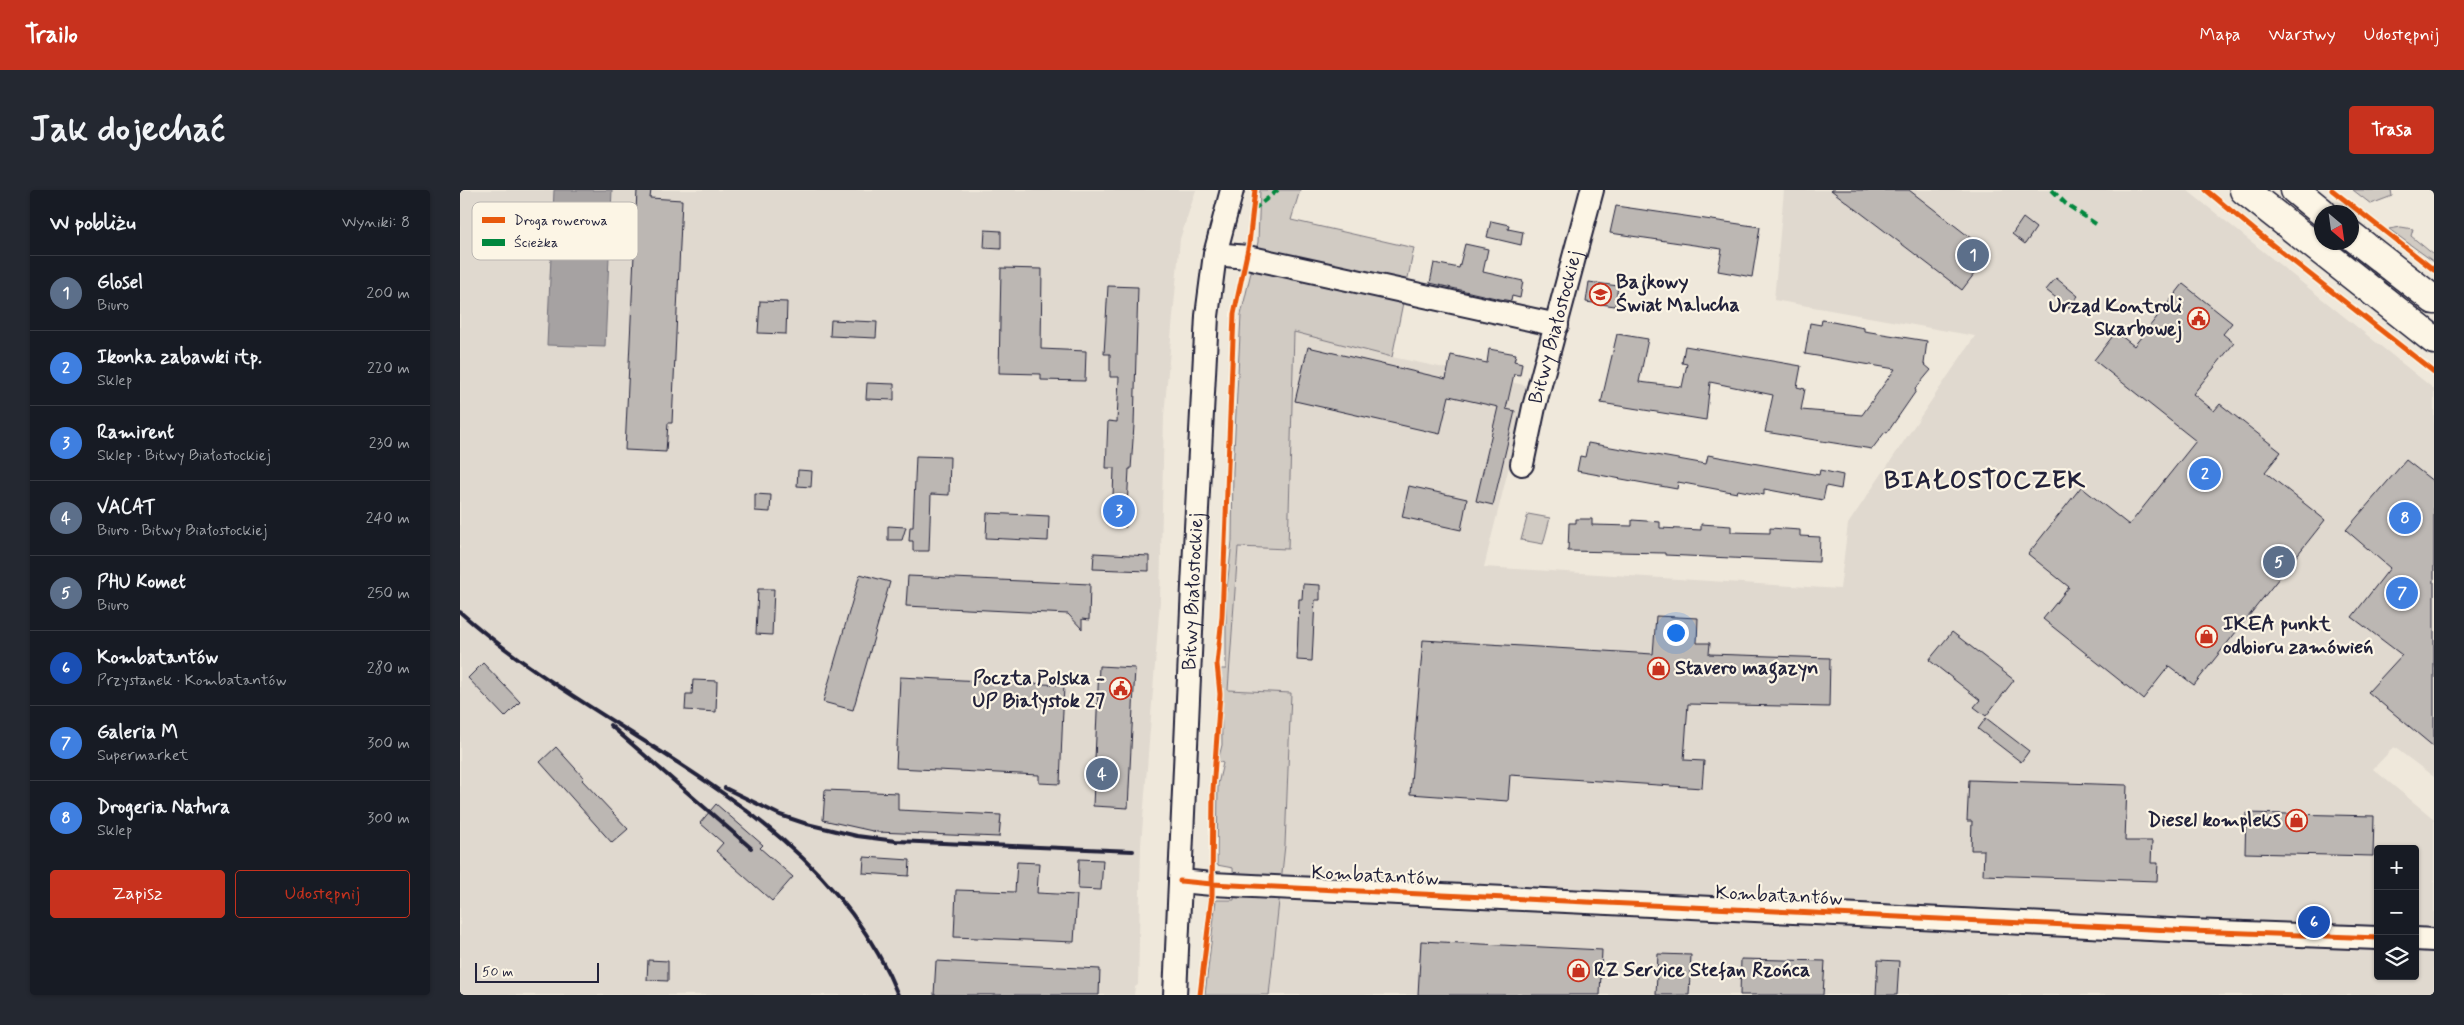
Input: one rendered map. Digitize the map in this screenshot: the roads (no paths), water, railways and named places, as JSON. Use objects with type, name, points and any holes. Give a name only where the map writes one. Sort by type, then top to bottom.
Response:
[{"type":"main road","points":[[2244,190],[2434,340]]},
{"type":"main road","points":[[2295,190],[2314,205]]},
{"type":"main road","points":[[2359,241],[2434,300]]},
{"type":"street","name":"Bitwy Białostockiej","points":[[1175,995],[1207,316],[1215,254],[1232,190]]},
{"type":"street","name":"Bitwy Białostockiej","points":[[1522,464],[1592,190]]},
{"type":"street","points":[[1215,254],[1246,257],[1557,325]]},
{"type":"street","name":"Kombatantów","points":[[1180,881],[1962,920],[2374,938]]},
{"type":"street","points":[[2419,939],[2434,940]]},
{"type":"railway","points":[[460,612],[517,658],[704,780],[763,823],[817,872],[863,929],[898,995]]},
{"type":"railway","points":[[610,725],[751,848]]},
{"type":"railway","points":[[725,788],[780,815],[807,824],[857,836],[896,841],[1133,851]]},
{"type":"place","name":"Glosel","points":[[1973,255]]},
{"type":"place","name":"Bajkowy Świat Malucha","points":[[1600,294]]},
{"type":"place","name":"Urząd Kontroli Skarbowej","points":[[2198,318]]},
{"type":"place","name":"Ikonka zabawki itp.","points":[[2205,474]]},
{"type":"place","name":"Ramirent","points":[[1119,511]]},
{"type":"place","name":"Drogeria Natura","points":[[2405,518]]},
{"type":"place","name":"PHU Komet","points":[[2279,562]]},
{"type":"place","name":"Galeria M","points":[[2402,593]]},
{"type":"place","name":"IKEA punkt odbioru zamówień","points":[[2207,636]]},
{"type":"place","name":"Stavero magazyn","points":[[1659,668]]},
{"type":"place","name":"Poczta Polska - UP Białystok 27","points":[[1121,689]]},
{"type":"place","name":"VACAT","points":[[1102,774]]},
{"type":"place","name":"Diesel kompleks","points":[[2297,820]]},
{"type":"place","name":"Kombatantów","points":[[2314,922]]},
{"type":"place","name":"RZ Service Stefan Rzońca","points":[[1578,970]]},
{"type":"district","name":"BIAŁOSTOCZEK","points":[[1985,481]]}]
